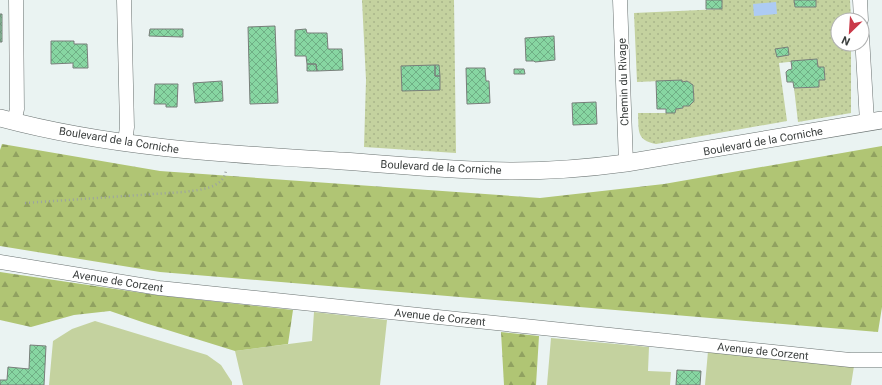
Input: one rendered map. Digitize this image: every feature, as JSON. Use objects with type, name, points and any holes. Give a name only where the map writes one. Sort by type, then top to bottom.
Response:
[{"type":"street","points":[[7,120],[17,109],[16,0]]},
{"type":"street","points":[[124,0],[126,142]]},
{"type":"street","name":"Chemin du Rivage","points":[[620,0],[626,163]]},
{"type":"street","points":[[860,0],[861,12]]},
{"type":"street","points":[[864,52],[875,121]]},
{"type":"street","name":"Boulevard de la Corniche","points":[[7,120],[69,133],[176,149],[228,154],[512,171],[592,168],[875,121]]},
{"type":"street","name":"Avenue de Corzent","points":[[0,262],[159,288],[850,360],[882,360]]},
{"type":"path","points":[[25,203],[207,189],[221,182],[226,175],[228,154]]},
{"type":"green space","points":[[362,0],[454,0],[456,153],[364,147],[366,80]]},
{"type":"green space","points":[[722,0],[794,0],[795,7],[816,7],[816,0],[850,0],[851,12],[830,12],[830,52],[851,52],[851,113],[798,122],[794,88],[819,87],[819,80],[825,80],[824,67],[818,67],[817,59],[779,63],[787,121],[656,144],[645,140],[640,134],[638,113],[675,113],[676,109],[683,108],[683,106],[689,106],[694,101],[693,85],[687,81],[682,82],[682,80],[637,82],[634,13],[722,9]]},
{"type":"green space","points":[[2,144],[160,171],[540,198],[664,184],[882,146],[882,307],[878,332],[160,272],[0,246],[0,150]]},
{"type":"green space","points":[[0,272],[156,295],[293,310],[288,344],[235,351],[110,311],[74,315],[31,327],[0,320]]},
{"type":"green space","points":[[314,312],[387,320],[380,385],[243,385],[235,351],[312,341]]},
{"type":"green space","points":[[95,321],[207,355],[221,365],[232,382],[232,385],[49,385],[53,341],[72,329]]},
{"type":"green space","points":[[501,332],[539,336],[536,385],[504,385]]},
{"type":"green space","points":[[551,338],[649,347],[648,371],[671,372],[670,385],[547,385]]},
{"type":"green space","points":[[708,351],[854,366],[851,385],[705,385]]},
{"type":"water","points":[[776,2],[777,14],[754,16],[753,4]]},
{"type":"building","points":[[706,0],[722,0],[722,9],[706,9]]},
{"type":"building","points":[[794,0],[816,0],[816,7],[795,7]]},
{"type":"building","points":[[0,14],[2,14],[2,42],[0,42]]},
{"type":"building","points":[[275,26],[278,103],[250,104],[248,27]]},
{"type":"building","points":[[150,29],[183,29],[183,37],[149,36]]},
{"type":"building","points":[[306,29],[307,33],[327,33],[328,49],[342,49],[343,70],[317,71],[316,64],[307,64],[306,56],[295,56],[295,30]]},
{"type":"building","points":[[554,36],[555,60],[535,62],[526,61],[525,38]]},
{"type":"building","points":[[51,41],[74,41],[74,44],[87,44],[88,68],[73,68],[73,63],[51,64]]},
{"type":"building","points":[[788,47],[789,55],[777,57],[775,49]]},
{"type":"building","points":[[817,59],[818,67],[824,67],[825,80],[819,80],[819,87],[794,88],[793,82],[787,82],[786,72],[792,69],[791,61]]},
{"type":"building","points":[[307,64],[316,64],[317,71],[307,71]]},
{"type":"building","points":[[435,65],[439,65],[440,76],[435,76]]},
{"type":"building","points":[[435,65],[435,76],[440,76],[440,90],[402,91],[401,66]]},
{"type":"building","points":[[466,68],[485,68],[486,81],[489,81],[490,103],[467,104]]},
{"type":"building","points":[[514,69],[524,69],[525,74],[514,74]]},
{"type":"building","points":[[682,80],[682,82],[687,81],[693,85],[694,101],[689,106],[683,106],[683,108],[676,109],[675,113],[666,113],[666,109],[657,109],[656,81]]},
{"type":"building","points":[[222,81],[223,101],[195,103],[193,83]]},
{"type":"building","points":[[155,84],[178,84],[177,107],[166,107],[166,104],[154,104]]},
{"type":"building","points":[[596,102],[597,124],[573,125],[572,103]]},
{"type":"building","points":[[30,345],[46,346],[44,385],[0,385],[0,380],[7,380],[8,367],[29,369]]},
{"type":"building","points":[[677,370],[701,371],[700,385],[676,385]]}]
